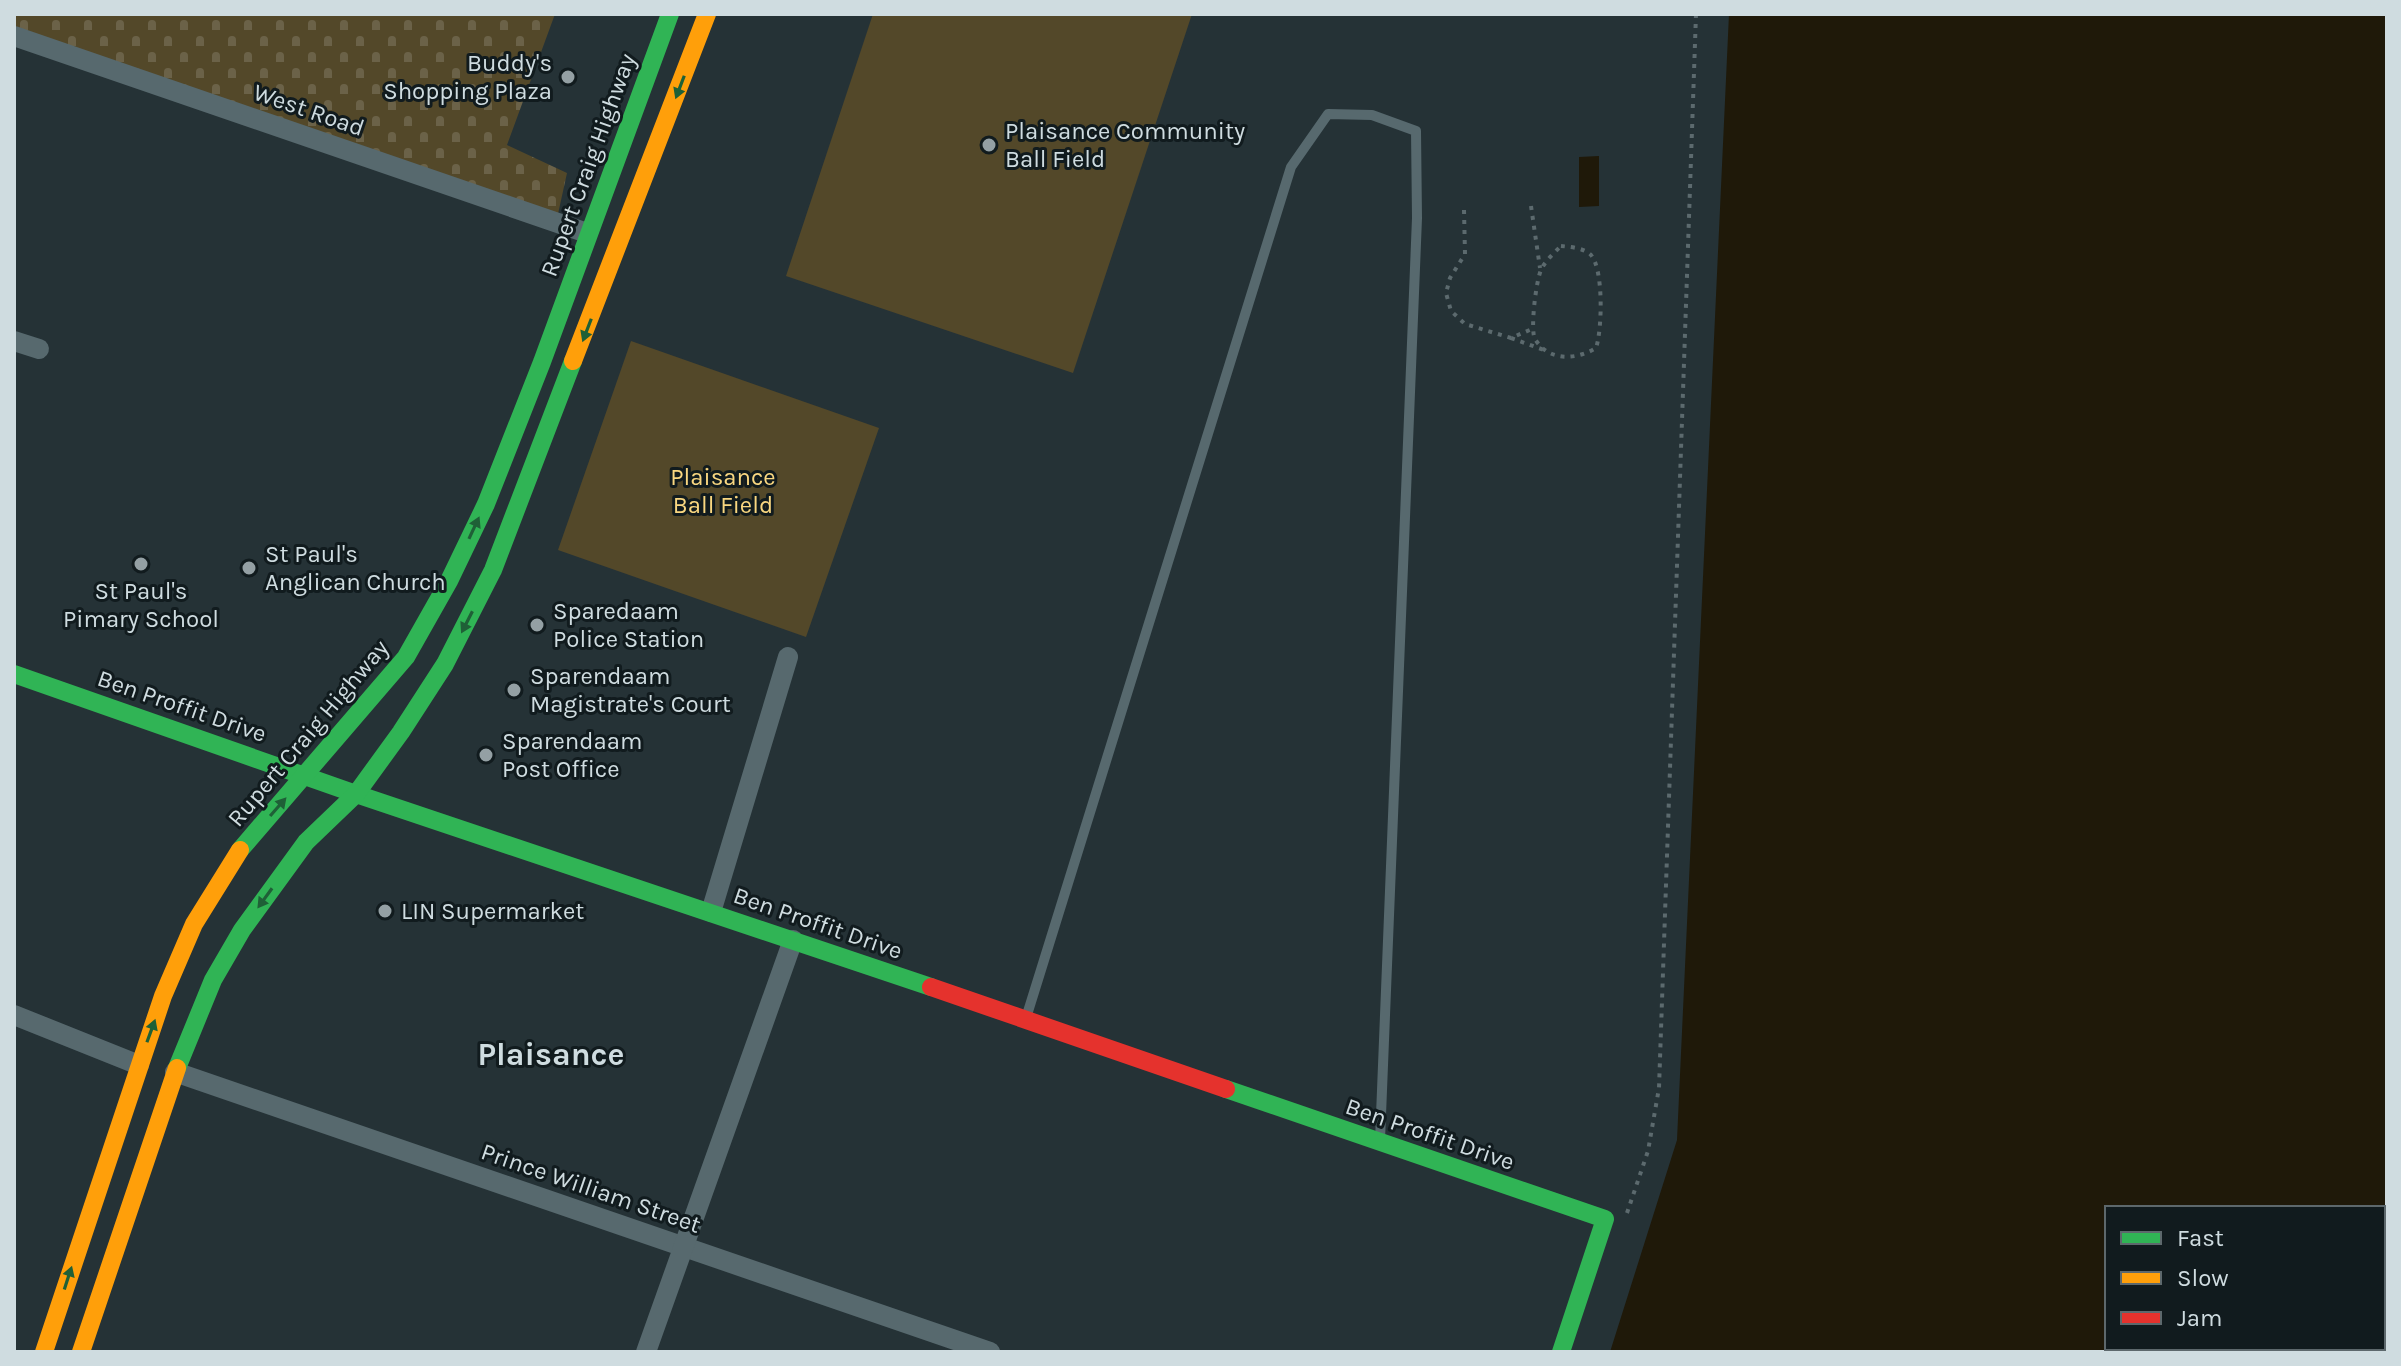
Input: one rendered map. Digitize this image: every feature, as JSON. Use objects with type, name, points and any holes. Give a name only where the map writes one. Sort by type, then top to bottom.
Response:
[{"type":"main road","name":"Rupert Craig Highway","points":[[44,1352],[163,996],[194,924],[238,853],[406,657],[449,581],[486,504],[542,362],[670,14]]},
{"type":"main road","points":[[81,1352],[175,1072],[213,980],[242,930],[306,842],[356,794],[401,732],[445,664],[493,570],[707,14]]},
{"type":"main road","name":"Ben Proffit Drive","points":[[14,674],[307,774],[356,794],[711,912],[1605,1219],[1561,1352]]},
{"type":"street","name":"West Road","points":[[14,36],[587,233]]},
{"type":"street","points":[[14,341],[39,349]]},
{"type":"street","points":[[711,912],[788,657]]},
{"type":"street","points":[[646,1352],[793,940]]},
{"type":"street","points":[[14,1015],[139,1065]]},
{"type":"street","name":"Prince William Street","points":[[175,1072],[990,1352]]},
{"type":"lane","points":[[1025,1020],[1291,167],[1328,114],[1372,115],[1416,131],[1417,218],[1380,1142]]},
{"type":"path","points":[[1648,1151],[1659,1088],[1662,1031],[1696,14]]},
{"type":"path","points":[[1531,206],[1540,271],[1532,329],[1535,339],[1554,354]]},
{"type":"path","points":[[1464,210],[1465,254],[1450,278],[1446,293],[1451,311],[1465,324],[1564,359],[1596,348],[1601,333],[1596,264],[1589,253],[1561,246],[1540,271]]},
{"type":"path","points":[[1511,338],[1532,329]]},
{"type":"green space","points":[[14,14],[555,14],[507,145],[567,173],[556,223],[14,30]]},
{"type":"green space","name":"Plaisance Community Ball Field","points":[[873,14],[1192,14],[1073,373],[786,276]]},
{"type":"green space","name":"Plaisance Ball Field","points":[[631,341],[879,428],[806,637],[558,550]]},
{"type":"shaded area","points":[[1729,14],[2387,14],[2387,1352],[1610,1352],[1677,1140]]},
{"type":"shaded area","points":[[1599,156],[1599,206],[1579,207],[1579,157]]},
{"type":"traffic: fast","points":[[240,850],[406,657],[449,581],[486,504],[542,362],[670,14]]},
{"type":"traffic: fast","points":[[177,1068],[213,980],[242,930],[306,842],[356,794],[445,664],[493,570],[573,361]]},
{"type":"traffic: fast","points":[[14,674],[356,794],[931,987]]},
{"type":"traffic: fast","points":[[1226,1089],[1605,1219],[1561,1352]]},
{"type":"traffic: slow","points":[[573,361],[707,14]]},
{"type":"traffic: slow","points":[[44,1352],[163,996],[194,924],[240,850]]},
{"type":"traffic: slow","points":[[81,1352],[177,1068]]},
{"type":"traffic: jam","points":[[931,987],[1226,1089]]},
{"type":"place","name":"Buddy's Shopping Plaza","points":[[568,77]]},
{"type":"place","name":"Plaisance Community Ball Field","points":[[989,145]]},
{"type":"place","name":"St Paul's Pimary School","points":[[141,564]]},
{"type":"place","name":"St Paul's Anglican Church","points":[[249,568]]},
{"type":"place","name":"Sparedaam Police Station","points":[[537,625]]},
{"type":"place","name":"Sparendaam Magistrate's Court","points":[[514,690]]},
{"type":"place","name":"Sparendaam Post Office","points":[[486,755]]},
{"type":"place","name":"LIN Supermarket","points":[[385,911]]},
{"type":"district","name":"Plaisance","points":[[551,1054]]}]
